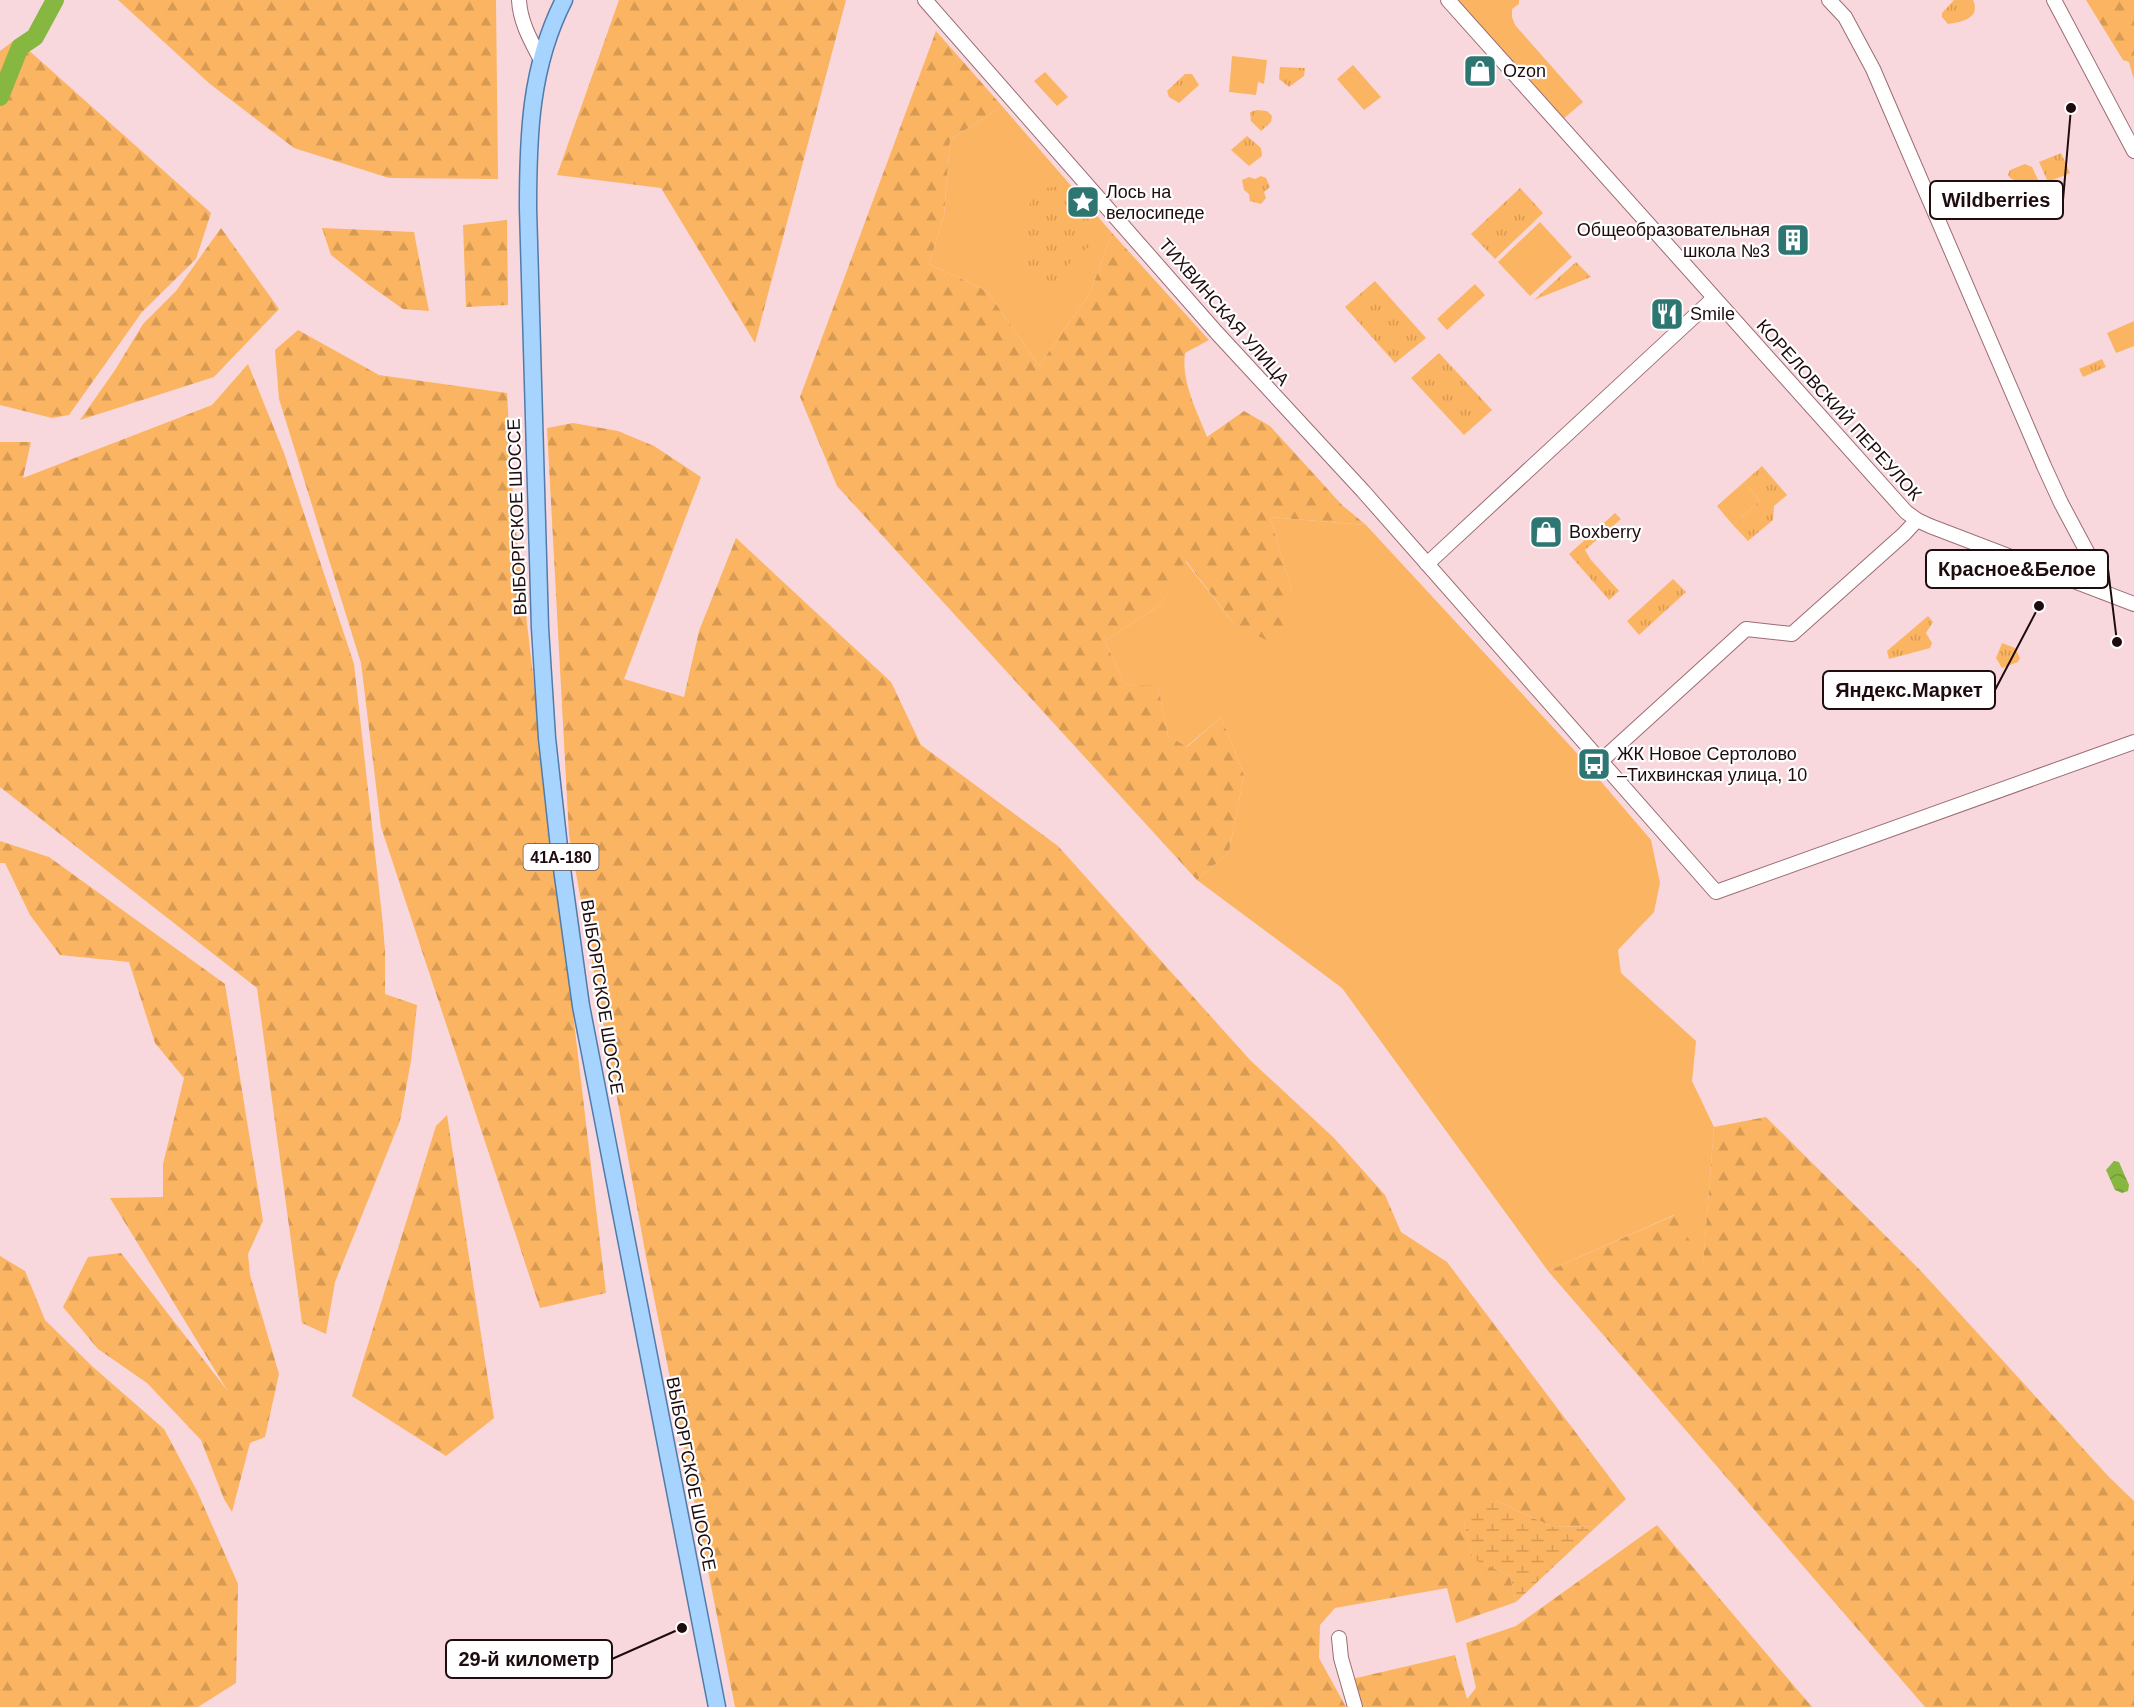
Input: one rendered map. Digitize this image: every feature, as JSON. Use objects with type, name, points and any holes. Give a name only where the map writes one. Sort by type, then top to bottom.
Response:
[{"type":"main road","name":"ВЫБОРГСКОЕ ШОССЕ","points":[[564,0],[556,15],[541,60],[532,101],[528,150],[540,628],[547,738],[581,1006],[717,1707]]},
{"type":"street","points":[[519,0],[520,12],[528,36],[541,60]]},
{"type":"street","name":"ТИХВИНСКАЯ УЛИЦА","points":[[925,0],[1217,333],[1363,490],[1716,892],[2134,742]]},
{"type":"street","name":"КОРЕЛОВСКИЙ ПЕРЕУЛОК","points":[[1448,0],[1906,512],[1917,520]]},
{"type":"street","points":[[1829,0],[1845,17],[1873,69],[2061,504],[2101,578],[2103,592]]},
{"type":"street","points":[[2054,0],[2134,151]]},
{"type":"street","points":[[1427,564],[1714,298]]},
{"type":"street","points":[[1601,761],[1746,629],[1792,634],[1917,520],[2134,604]]},
{"type":"street","points":[[1339,1638],[1341,1658],[1355,1707]]},
{"type":"green space","points":[[118,0],[496,0],[498,179],[389,178],[294,148],[210,84]]},
{"type":"green space","points":[[619,0],[846,0],[755,343],[661,188],[557,175]]},
{"type":"green space","points":[[1458,0],[1519,0],[1519,4],[1512,9],[1515,25],[1583,102],[1562,120]]},
{"type":"green space","points":[[1954,0],[1973,0],[1974,11],[1969,18],[1948,24],[1942,17],[1942,13]]},
{"type":"green space","points":[[2086,0],[2134,0],[2134,80],[2129,62],[2123,60]]},
{"type":"green space","points":[[936,31],[1002,106],[950,140],[944,216],[929,264],[987,291],[1039,366],[1090,293],[1112,233],[1209,340],[1185,353],[1184,364],[1191,396],[1207,437],[1244,411],[1270,426],[1342,505],[1366,525],[1270,517],[1292,591],[1279,646],[1235,625],[1186,561],[1160,605],[1105,641],[1124,684],[1158,686],[1168,736],[1187,747],[1221,717],[1244,775],[1229,852],[1197,880],[837,486],[800,397]]},
{"type":"green space","points":[[16,39],[211,213],[196,259],[142,312],[69,415],[52,418],[0,405],[0,51]]},
{"type":"green space","points":[[1232,56],[1267,60],[1264,84],[1258,82],[1256,95],[1229,92]]},
{"type":"green space","points":[[1353,65],[1381,97],[1364,110],[1337,79]]},
{"type":"green space","points":[[1280,67],[1305,68],[1304,76],[1289,87],[1279,79]]},
{"type":"green space","points":[[1045,72],[1068,97],[1057,106],[1034,81]]},
{"type":"green space","points":[[1185,74],[1192,74],[1199,85],[1179,103],[1169,97],[1167,91]]},
{"type":"green space","points":[[1002,106],[1112,233],[1090,293],[1039,366],[987,291],[929,264],[944,216],[950,140]]},
{"type":"green space","points":[[1267,111],[1272,116],[1271,122],[1261,131],[1251,121],[1250,112]]},
{"type":"green space","points":[[1247,136],[1261,148],[1262,156],[1249,166],[1231,150]]},
{"type":"green space","points":[[2061,153],[2070,173],[2048,182],[2039,162]]},
{"type":"green space","points":[[2025,164],[2032,167],[2040,184],[2035,190],[2008,175],[2010,170]]},
{"type":"green space","points":[[1261,176],[1266,178],[1270,187],[1264,192],[1266,198],[1261,204],[1250,201],[1242,180]]},
{"type":"green space","points":[[1070,185],[1088,205],[1091,245],[1068,265],[1061,296],[1028,281],[1019,226],[1037,189]]},
{"type":"green space","points":[[1520,188],[1543,213],[1495,259],[1471,234]]},
{"type":"green space","points":[[507,220],[508,305],[466,307],[463,225]]},
{"type":"green space","points":[[1540,222],[1572,257],[1530,296],[1498,262]]},
{"type":"green space","points":[[221,228],[279,309],[214,377],[80,420],[115,370],[143,324],[176,291]]},
{"type":"green space","points":[[322,228],[414,232],[429,311],[403,309],[369,285],[331,255]]},
{"type":"green space","points":[[1576,262],[1591,277],[1534,300]]},
{"type":"green space","points":[[1375,281],[1426,338],[1395,363],[1345,307]]},
{"type":"green space","points":[[1475,284],[1485,295],[1447,330],[1437,319]]},
{"type":"green space","points":[[2134,321],[2134,346],[2116,353],[2107,333]]},
{"type":"green space","points":[[298,330],[379,375],[507,393],[514,513],[606,1293],[540,1308],[381,827],[361,663],[279,399],[275,350]]},
{"type":"green space","points":[[1439,353],[1492,410],[1464,435],[1411,378]]},
{"type":"green space","points":[[2102,359],[2106,367],[2083,377],[2079,369]]},
{"type":"green space","points":[[248,364],[284,453],[354,664],[382,916],[385,994],[417,1005],[411,1061],[400,1121],[335,1282],[326,1334],[302,1323],[257,988],[0,787],[0,442],[31,442],[23,478],[212,405]]},
{"type":"green space","points":[[573,423],[618,431],[654,446],[701,477],[624,679],[684,697],[699,631],[736,538],[891,682],[921,745],[1058,846],[1250,1060],[1334,1138],[1385,1195],[1401,1232],[1447,1262],[1626,1499],[1597,1526],[1553,1527],[1497,1501],[1464,1522],[1473,1558],[1510,1576],[1516,1602],[1456,1623],[1447,1588],[1335,1608],[1320,1625],[1319,1658],[1346,1707],[735,1707],[647,1262],[569,835],[547,428]]},
{"type":"green space","points":[[1762,466],[1787,495],[1774,506],[1773,520],[1748,541],[1733,525],[1760,501],[1744,482]]},
{"type":"green space","points":[[1744,482],[1760,501],[1733,525],[1717,506]]},
{"type":"green space","points":[[1615,513],[1621,519],[1585,550],[1619,591],[1609,600],[1569,554]]},
{"type":"green space","points":[[1270,517],[1366,525],[1574,750],[1651,840],[1660,883],[1654,912],[1618,950],[1621,973],[1696,1041],[1692,1081],[1714,1127],[1703,1265],[1674,1215],[1548,1271],[1342,988],[1197,880],[1229,852],[1244,775],[1221,717],[1186,747],[1168,736],[1158,687],[1124,684],[1105,641],[1160,605],[1185,561],[1235,625],[1292,591]]},
{"type":"green space","points":[[1673,579],[1686,592],[1639,635],[1627,621]]},
{"type":"green space","points":[[1928,616],[1933,622],[1926,633],[1932,643],[1930,648],[1889,659],[1887,651]]},
{"type":"green space","points":[[2002,643],[2015,648],[2020,658],[2018,662],[2002,668],[1996,658]]},
{"type":"green space","points":[[0,841],[49,857],[225,984],[263,1221],[248,1254],[250,1275],[279,1374],[265,1437],[250,1443],[232,1512],[224,1499],[201,1440],[147,1383],[98,1349],[63,1307],[88,1257],[121,1253],[227,1390],[110,1198],[163,1197],[163,1164],[184,1078],[155,1043],[129,962],[60,955],[30,915],[5,863],[0,863]]},
{"type":"green space","points":[[447,1115],[494,1418],[446,1456],[352,1396],[436,1126]]},
{"type":"green space","points":[[1766,1117],[1920,1270],[2109,1477],[2134,1501],[2134,1707],[1925,1707],[1548,1271],[1675,1215],[1703,1264],[1714,1127]]},
{"type":"green space","points":[[0,1256],[25,1271],[45,1320],[93,1367],[164,1429],[197,1491],[238,1584],[236,1683],[198,1707],[0,1707]]},
{"type":"green space","points":[[1497,1501],[1553,1527],[1597,1526],[1516,1602],[1510,1576],[1473,1559],[1464,1522],[1473,1503]]},
{"type":"green space","points":[[1657,1525],[1812,1707],[1358,1707],[1352,1679],[1455,1655],[1467,1699],[1476,1688],[1466,1643],[1516,1626]]},
{"type":"water","points":[[2114,1161],[2119,1162],[2129,1185],[2128,1191],[2122,1193],[2115,1190],[2106,1170]]},
{"type":"waterway","points":[[0,97],[20,47],[35,37],[55,0]]},
{"type":"place","name":"Ozon","points":[[1480,71]]},
{"type":"place","name":"Wildberries","points":[[2071,108]]},
{"type":"place","name":"Лось на велосипеде","points":[[1083,202]]},
{"type":"place","name":"Общеобразовательная школа №3","points":[[1793,240]]},
{"type":"place","name":"Smile","points":[[1667,314]]},
{"type":"place","name":"Boxberry","points":[[1546,532]]},
{"type":"place","name":"Яндекс.Маркет","points":[[2039,606]]},
{"type":"place","name":"Красное&Белое","points":[[2117,642]]},
{"type":"place","name":"ЖК Новое Сертолово –Тихвинская улица, 10","points":[[1594,764]]},
{"type":"place","name":"29-й километр","points":[[682,1628]]}]
